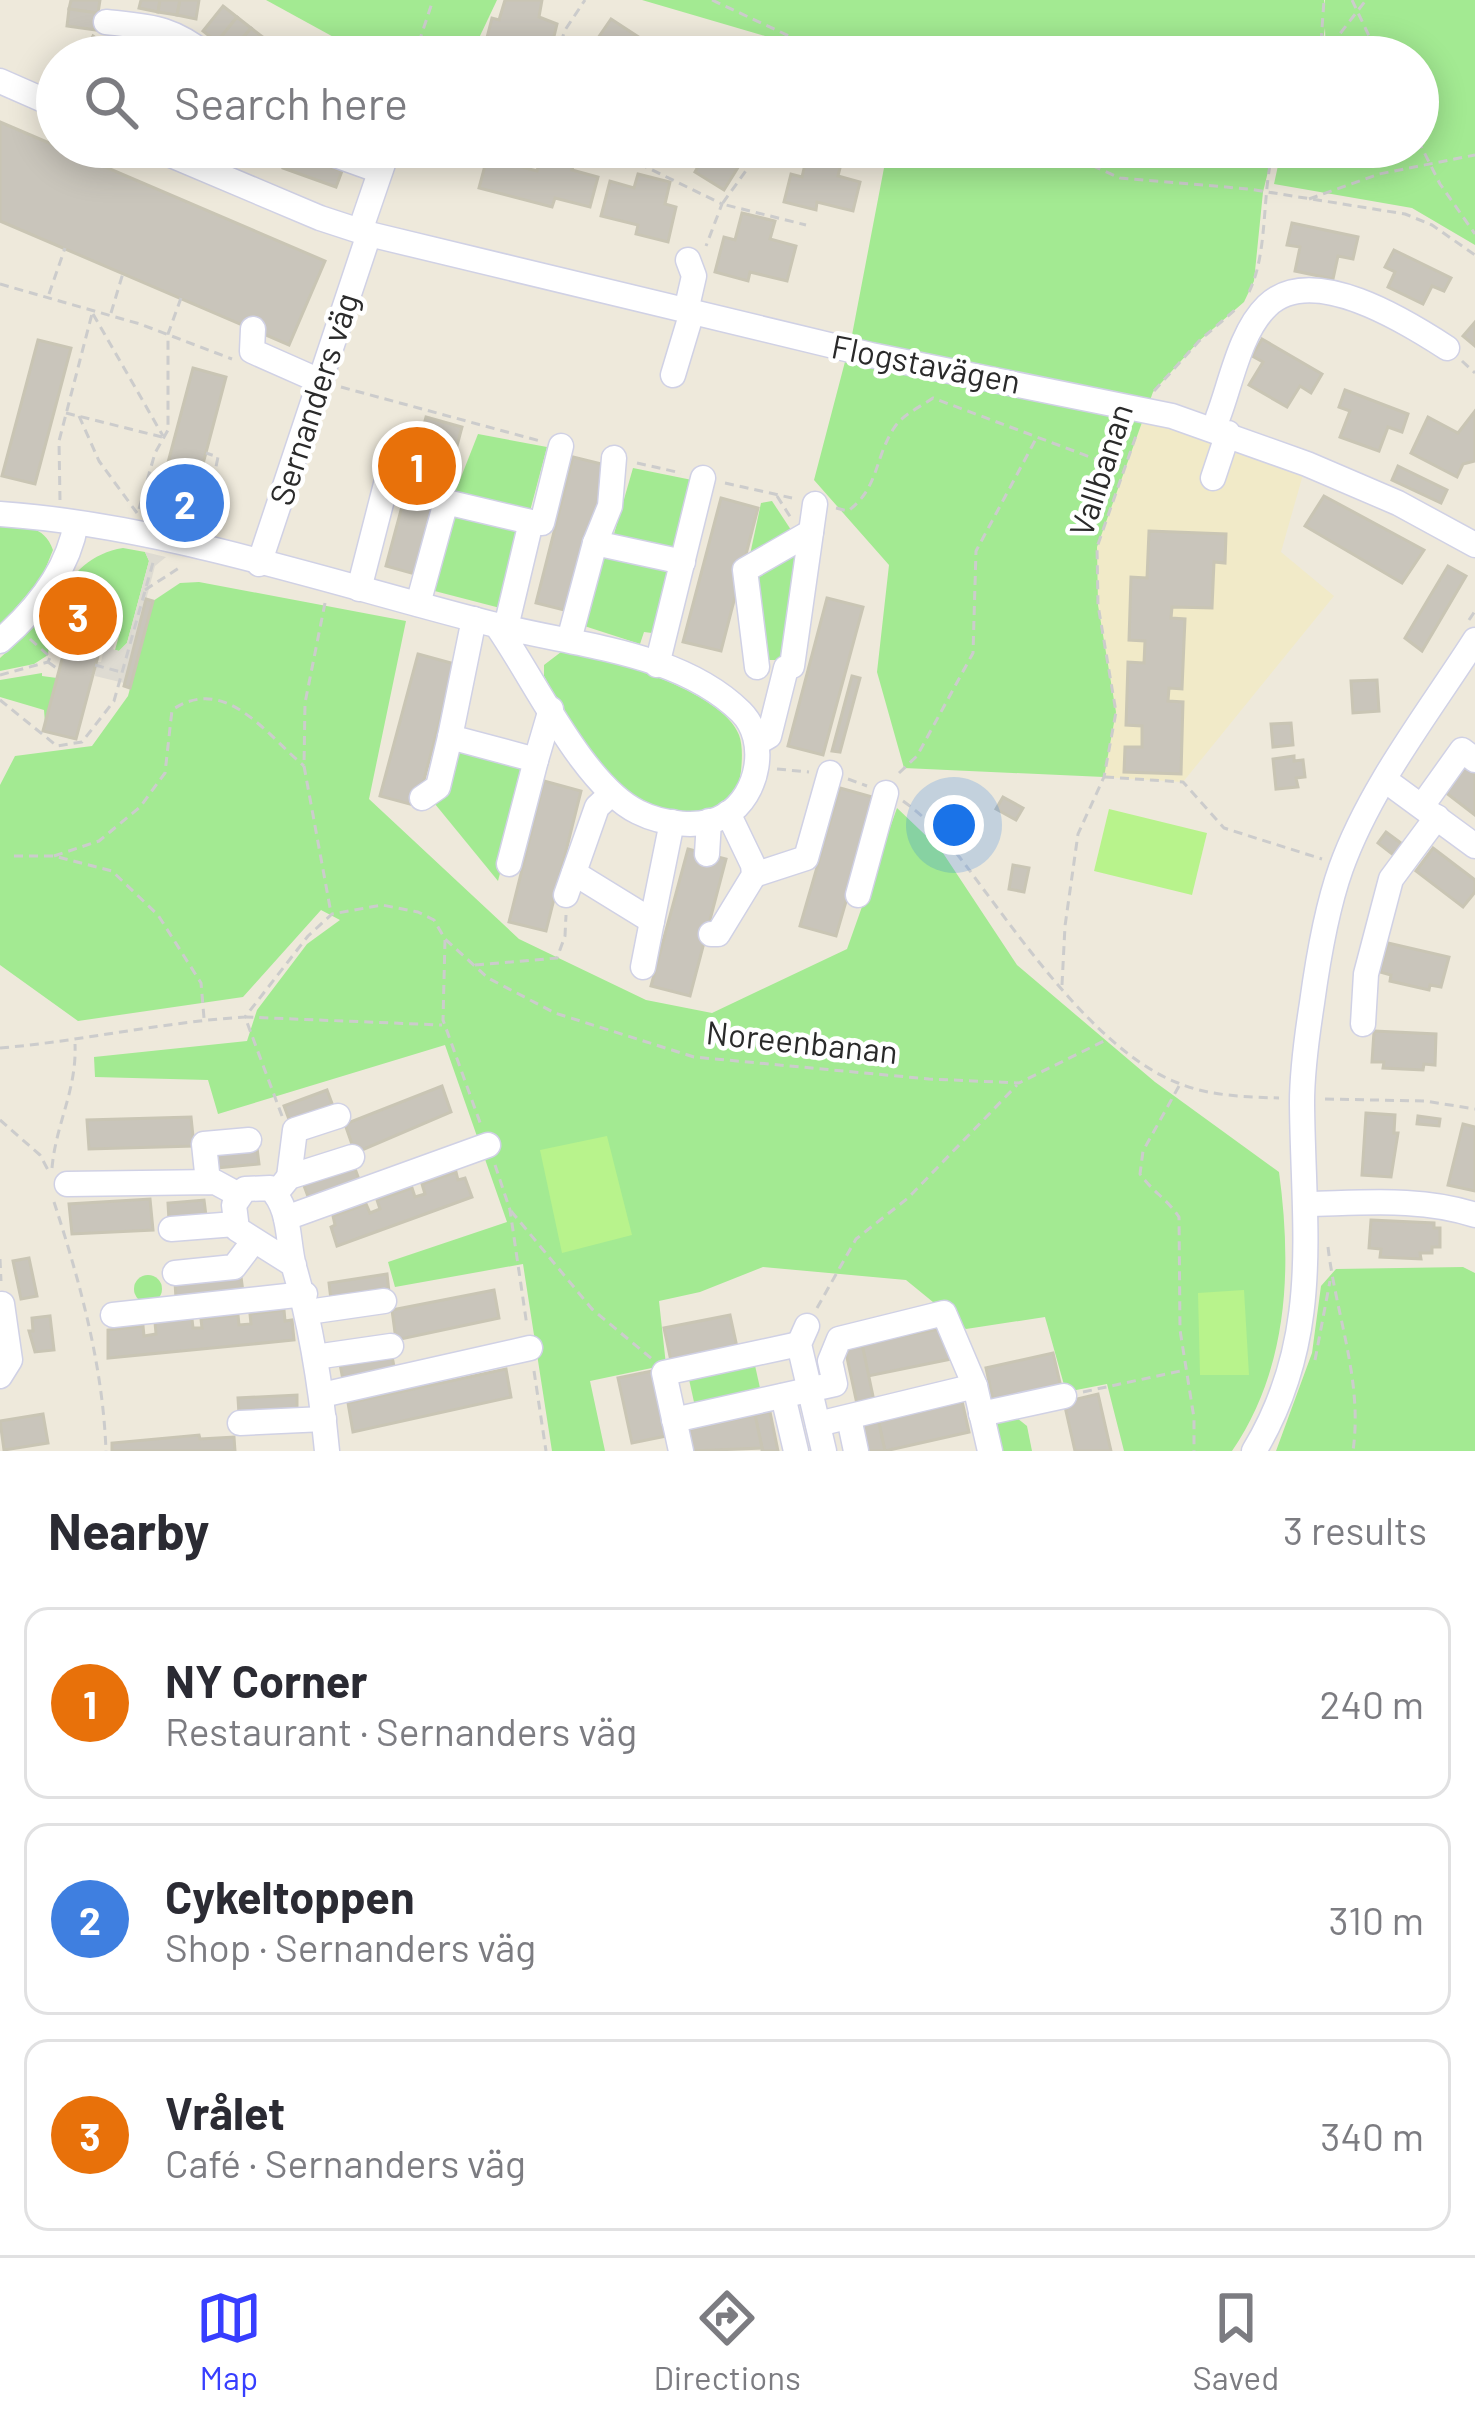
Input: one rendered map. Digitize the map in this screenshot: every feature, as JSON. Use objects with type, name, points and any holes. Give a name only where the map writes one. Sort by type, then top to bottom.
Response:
[{"type":"street","points":[[106,22],[163,28],[183,36]]},
{"type":"street","points":[[0,81],[36,97]]},
{"type":"street","name":"Flogstavägen","points":[[204,168],[365,233],[871,355],[1223,425],[1398,503],[1475,545]]},
{"type":"street","points":[[372,168],[380,171]]},
{"type":"street","points":[[365,233],[382,168]]},
{"type":"street","name":"Sernanders väg","points":[[259,564],[322,382],[365,233]]},
{"type":"street","points":[[674,375],[689,312],[691,268]]},
{"type":"street","points":[[1213,478],[1247,338],[1266,307],[1287,293],[1315,291],[1383,310],[1447,348]]},
{"type":"street","points":[[253,329],[252,351],[322,382]]},
{"type":"street","points":[[418,604],[446,502],[542,524],[561,446]]},
{"type":"street","points":[[569,640],[610,506],[614,458]]},
{"type":"street","points":[[657,665],[704,478]]},
{"type":"street","points":[[359,589],[387,480]]},
{"type":"street","points":[[718,693],[757,667],[792,666],[807,534],[815,504]]},
{"type":"street","points":[[0,514],[134,524],[197,555],[259,564],[657,665],[718,693],[748,719],[757,755]]},
{"type":"street","points":[[0,641],[66,562],[67,521]]},
{"type":"street","points":[[422,798],[438,787],[450,737],[531,522]]},
{"type":"street","points":[[757,667],[745,570],[807,534]]},
{"type":"street","points":[[595,543],[682,562]]},
{"type":"street","points":[[492,624],[611,794],[639,813],[672,822],[719,817]]},
{"type":"street","points":[[1254,1451],[1298,1336],[1307,1269],[1302,1099],[1312,1000],[1342,866],[1385,780],[1475,640]]},
{"type":"street","points":[[707,854],[719,817],[750,788],[786,668]]},
{"type":"street","points":[[509,864],[551,709]]},
{"type":"street","points":[[450,737],[536,760]]},
{"type":"street","points":[[1363,1024],[1366,974],[1391,879],[1462,750],[1475,760]]},
{"type":"street","points":[[754,875],[806,858],[830,773]]},
{"type":"street","points":[[1385,780],[1472,838]]},
{"type":"street","points":[[858,895],[883,791]]},
{"type":"street","points":[[611,794],[597,808],[570,884],[652,921]]},
{"type":"street","points":[[710,934],[718,934],[754,875],[753,865],[719,817]]},
{"type":"street","points":[[643,967],[672,822]]},
{"type":"street","points":[[327,1451],[306,1303],[294,1265],[284,1196],[295,1130],[338,1116]]},
{"type":"street","points":[[208,1182],[204,1144],[249,1140]]},
{"type":"street","points":[[175,1273],[234,1267],[244,1233],[234,1205],[238,1195],[256,1186],[284,1196],[488,1145]]},
{"type":"street","points":[[284,1196],[352,1157]]},
{"type":"street","points":[[59,1189],[208,1182],[238,1195]]},
{"type":"street","points":[[1306,1204],[1386,1202],[1452,1208],[1475,1215]]},
{"type":"street","points":[[171,1229],[244,1233],[294,1265]]},
{"type":"street","points":[[113,1315],[384,1301]]},
{"type":"street","points":[[0,1376],[10,1360],[2,1304]]},
{"type":"street","points":[[824,1451],[818,1424],[834,1399],[830,1361],[838,1339],[944,1313],[975,1386],[990,1451]]},
{"type":"street","points":[[681,1451],[664,1373],[803,1335],[856,1451]]},
{"type":"street","points":[[315,1357],[391,1346]]},
{"type":"street","points":[[240,1423],[323,1407],[530,1348]]},
{"type":"street","points":[[674,1420],[783,1396],[834,1399],[975,1386]]},
{"type":"street","points":[[783,1396],[796,1451]]},
{"type":"street","points":[[981,1414],[1064,1396]]},
{"type":"street","points":[[818,1424],[834,1399]]},
{"type":"path","points":[[422,36],[433,0]]},
{"type":"path","points":[[563,36],[585,0]]},
{"type":"path","points":[[712,0],[788,36]]},
{"type":"path","points":[[1322,36],[1324,0]]},
{"type":"path","points":[[1352,0],[1369,36]]},
{"type":"path","points":[[1339,36],[1366,0]]},
{"type":"path","points":[[1439,162],[1475,155]]},
{"type":"path","points":[[648,168],[722,204],[806,225]]},
{"type":"path","points":[[691,268],[722,204],[748,168]]},
{"type":"path","points":[[1098,168],[1120,178],[1264,192],[1405,214],[1432,225],[1475,255]]},
{"type":"path","name":"Vallbanan","points":[[1062,986],[1078,834],[1104,777],[1116,712],[1098,605],[1097,547],[1153,392],[1199,341],[1244,302],[1254,281],[1269,168]]},
{"type":"path","points":[[1309,199],[1412,168]]},
{"type":"path","points":[[1433,168],[1475,234]]},
{"type":"path","points":[[49,296],[64,248]]},
{"type":"path","points":[[111,315],[123,273]]},
{"type":"path","points":[[0,284],[111,315],[233,359]]},
{"type":"path","points":[[134,524],[155,453],[168,430],[168,334],[181,298]]},
{"type":"path","points":[[67,521],[58,440],[93,312]]},
{"type":"path","points":[[93,312],[164,437]]},
{"type":"path","points":[[322,382],[561,446]]},
{"type":"path","points":[[614,458],[848,511],[868,496],[896,422],[933,398],[1123,469]]},
{"type":"path","points":[[65,413],[164,437]]},
{"type":"path","points":[[79,416],[134,524]]},
{"type":"path","points":[[883,791],[917,756],[974,653],[976,550],[1037,437]]},
{"type":"path","points":[[145,590],[197,555],[218,457],[206,453]]},
{"type":"path","points":[[776,494],[807,534]]},
{"type":"path","points":[[192,506],[208,509]]},
{"type":"path","points":[[0,700],[57,746],[73,746],[100,723],[114,701],[160,540]]},
{"type":"path","points":[[245,1017],[308,936],[332,914],[304,766],[305,703],[329,582]]},
{"type":"path","points":[[47,590],[55,621],[51,658]]},
{"type":"path","points":[[26,632],[59,670]]},
{"type":"path","points":[[0,675],[63,656]]},
{"type":"path","points":[[95,665],[123,672]]},
{"type":"path","points":[[54,856],[99,841],[140,807],[165,773],[172,710],[188,699],[221,699],[238,706],[304,766]]},
{"type":"path","points":[[757,755],[883,791],[922,814],[1108,1039],[1180,1084],[1240,1097],[1425,1101],[1475,1109]]},
{"type":"path","points":[[1104,777],[1183,782],[1223,828],[1342,866]]},
{"type":"path","points":[[14,856],[54,856],[112,871],[158,915],[201,982],[205,1020]]},
{"type":"path","points":[[475,965],[557,958],[565,937],[570,884]]},
{"type":"path","name":"Noreenbanan","points":[[332,914],[382,905],[418,912],[434,920],[445,938],[488,978],[555,1013],[694,1057],[1019,1083],[1108,1039]]},
{"type":"path","points":[[445,938],[444,1025],[510,1210],[545,1451]]},
{"type":"path","points":[[245,1017],[290,1140]]},
{"type":"path","points":[[0,1048],[245,1017],[444,1025]]},
{"type":"path","points":[[0,1120],[40,1156],[52,1175],[55,1140],[76,1074],[75,1042]]},
{"type":"path","points":[[803,1335],[856,1239],[908,1198],[1019,1083]]},
{"type":"path","points":[[1180,1084],[1143,1151],[1140,1174],[1178,1216],[1180,1330],[1194,1418],[1194,1451]]},
{"type":"path","points":[[59,1189],[104,1404],[106,1451]]},
{"type":"path","points":[[510,1210],[592,1309],[636,1350],[661,1364],[664,1373]]},
{"type":"path","points":[[1327,1241],[1334,1297],[1353,1366],[1354,1451]]},
{"type":"path","points":[[0,1259],[2,1304]]},
{"type":"path","points":[[1064,1396],[1185,1370]]},
{"type":"shaded area","points":[[1144,417],[1304,471],[1281,552],[1334,596],[1183,782],[1104,777],[1116,712],[1098,605],[1097,547]]},
{"type":"shaded area","points":[[145,552],[166,557],[155,566],[124,683],[95,676],[107,623],[119,626],[113,649],[119,651],[127,643],[149,561]]},
{"type":"green space","points":[[266,0],[497,0],[480,36],[332,36]]},
{"type":"green space","points":[[642,0],[1324,0],[1325,6],[1325,0],[1475,0],[1475,245],[1412,208],[1274,184],[1277,168],[1439,168],[1439,36],[1325,36],[1325,28],[1324,36],[765,36]]},
{"type":"green space","points":[[884,168],[1269,168],[1254,281],[1244,302],[1199,341],[1153,392],[1097,547],[1098,605],[1116,712],[1104,777],[904,768],[877,672],[889,565],[814,480],[852,335]]},
{"type":"green space","points":[[478,434],[547,447],[530,511],[454,495]]},
{"type":"green space","points":[[633,468],[692,480],[674,548],[614,534]]},
{"type":"green space","points":[[772,501],[795,536],[748,564],[761,503]]},
{"type":"green space","points":[[445,508],[525,528],[504,609],[423,588]]},
{"type":"green space","points":[[0,526],[38,531],[53,550],[42,577],[0,626]]},
{"type":"green space","points":[[808,537],[787,660],[766,660],[749,575]]},
{"type":"green space","points":[[123,548],[145,552],[149,561],[127,643],[119,651],[115,650],[122,625],[107,621],[111,603],[79,595],[70,628],[60,624],[58,600],[84,566]]},
{"type":"green space","points":[[600,548],[674,566],[652,633],[644,632],[640,644],[575,623]]},
{"type":"green space","points":[[199,582],[406,621],[369,799],[519,939],[646,1000],[712,1013],[847,949],[897,808],[941,850],[1017,965],[1155,1082],[1279,1172],[1285,1244],[1282,1316],[1265,1385],[1232,1451],[1124,1451],[1107,1384],[1066,1392],[1045,1317],[966,1329],[906,1280],[763,1267],[700,1292],[659,1301],[666,1365],[590,1381],[605,1451],[552,1451],[523,1264],[395,1287],[388,1262],[507,1222],[445,1045],[218,1114],[208,1080],[95,1077],[94,1057],[247,1041],[257,1010],[307,944],[340,920],[321,910],[243,997],[78,1021],[0,965],[0,785],[15,756],[92,746],[128,696],[153,601],[180,583]]},
{"type":"green space","points":[[47,615],[48,655],[34,664],[0,671],[0,658]]},
{"type":"green space","points":[[561,652],[632,668],[711,704],[739,735],[741,771],[735,792],[723,805],[688,813],[649,803],[616,783],[585,746],[544,676],[544,665]]},
{"type":"green space","points":[[42,673],[57,678],[45,723],[44,710],[0,697],[0,680]]},
{"type":"green space","points":[[464,745],[528,764],[498,881],[435,804],[445,771]]},
{"type":"green space","points":[[1109,809],[1207,833],[1192,895],[1094,871]]},
{"type":"green space","points":[[607,1136],[632,1235],[562,1253],[540,1150]]},
{"type":"green space","points":[[1463,1267],[1475,1273],[1475,1451],[1276,1451],[1312,1353],[1321,1286],[1336,1269]]},
{"type":"green space","points":[[148,1275],[158,1279],[162,1289],[158,1299],[148,1303],[138,1299],[134,1289],[138,1279]]},
{"type":"green space","points":[[1244,1290],[1249,1375],[1200,1375],[1198,1293]]},
{"type":"green space","points":[[754,1361],[762,1397],[696,1411],[688,1375]]},
{"type":"green space","points":[[1013,1415],[1027,1426],[1032,1451],[996,1451],[991,1427]]},
{"type":"building","points":[[71,0],[100,0],[98,13],[69,9]]},
{"type":"building","points":[[141,0],[160,0],[158,12],[139,8]]},
{"type":"building","points":[[160,0],[180,0],[177,15],[158,12]]},
{"type":"building","points":[[180,0],[199,0],[196,19],[177,15]]},
{"type":"building","points":[[505,0],[542,0],[539,17],[557,24],[554,36],[487,36],[492,18],[499,20]]},
{"type":"building","points":[[223,6],[237,17],[222,36],[203,31]]},
{"type":"building","points":[[69,9],[98,13],[96,30],[67,26]]},
{"type":"building","points":[[237,17],[251,28],[244,36],[222,36]]},
{"type":"building","points":[[611,19],[637,36],[599,36]]},
{"type":"building","points":[[0,122],[36,137],[36,168],[108,168],[325,261],[289,345],[0,221]]},
{"type":"building","points":[[283,168],[342,171],[336,187]]},
{"type":"building","points":[[484,168],[573,168],[598,177],[590,207],[555,198],[552,207],[479,188]]},
{"type":"building","points":[[697,168],[738,168],[724,190],[695,172]]},
{"type":"building","points":[[804,168],[840,168],[838,176],[860,182],[853,211],[817,202],[816,210],[784,202],[791,174],[802,177]]},
{"type":"building","points":[[638,174],[670,182],[665,204],[676,207],[668,242],[636,234],[638,225],[601,216],[610,181],[634,188]]},
{"type":"building","points":[[742,213],[775,221],[770,239],[796,246],[787,281],[750,272],[748,281],[715,272],[724,237],[735,240]]},
{"type":"building","points":[[1292,223],[1358,237],[1353,259],[1338,256],[1333,279],[1295,271],[1300,247],[1287,245]]},
{"type":"building","points":[[1394,250],[1451,278],[1444,291],[1432,286],[1423,304],[1388,287],[1395,272],[1385,267]]},
{"type":"building","points":[[1475,322],[1475,346],[1463,336]]},
{"type":"building","points":[[1262,339],[1322,374],[1311,393],[1300,386],[1287,407],[1249,385],[1263,362],[1252,356]]},
{"type":"building","points":[[38,340],[71,348],[35,484],[2,476]]},
{"type":"building","points":[[193,368],[226,377],[190,513],[157,504]]},
{"type":"building","points":[[1345,390],[1408,414],[1402,432],[1388,427],[1379,451],[1340,437],[1350,411],[1339,407]]},
{"type":"building","points":[[1475,411],[1475,461],[1463,464],[1457,477],[1411,453],[1428,417],[1458,433]]},
{"type":"building","points":[[426,417],[462,427],[422,576],[386,566]]},
{"type":"building","points":[[573,457],[610,466],[572,612],[536,603]]},
{"type":"building","points":[[1398,466],[1447,490],[1441,503],[1392,480]]},
{"type":"building","points":[[1324,496],[1424,550],[1402,583],[1305,526]]},
{"type":"building","points":[[721,498],[758,508],[721,651],[683,642]]},
{"type":"building","points":[[1149,531],[1226,534],[1225,563],[1214,562],[1212,608],[1172,607],[1171,618],[1185,619],[1182,689],[1169,688],[1168,701],[1183,702],[1181,774],[1124,772],[1125,747],[1142,747],[1142,726],[1126,725],[1128,662],[1144,663],[1145,641],[1129,640],[1131,577],[1147,578]]},
{"type":"building","points":[[1448,566],[1466,576],[1422,651],[1405,638]]},
{"type":"building","points":[[79,595],[112,603],[76,739],[43,731]]},
{"type":"building","points":[[827,598],[863,607],[823,755],[788,746]]},
{"type":"building","points":[[146,599],[153,601],[130,688],[124,686]]},
{"type":"building","points":[[418,654],[455,664],[417,806],[380,796]]},
{"type":"building","points":[[852,676],[860,678],[840,752],[832,751]]},
{"type":"building","points":[[1377,680],[1379,711],[1353,713],[1351,681]]},
{"type":"building","points":[[1291,723],[1293,745],[1273,747],[1271,724]]},
{"type":"building","points":[[1294,756],[1294,761],[1303,760],[1305,777],[1296,778],[1298,787],[1276,789],[1273,759]]},
{"type":"building","points":[[1467,763],[1475,769],[1475,815],[1445,792]]},
{"type":"building","points":[[544,781],[581,791],[546,931],[509,922]]},
{"type":"building","points":[[840,788],[876,798],[836,936],[800,926]]},
{"type":"building","points":[[1003,797],[1023,808],[1016,820],[996,809]]},
{"type":"building","points":[[1386,832],[1405,846],[1396,857],[1378,843]]},
{"type":"building","points":[[1433,848],[1475,880],[1475,892],[1463,907],[1416,871]]},
{"type":"building","points":[[688,849],[726,859],[690,996],[651,986]]},
{"type":"building","points":[[1013,865],[1029,868],[1024,892],[1009,889]]},
{"type":"building","points":[[1388,943],[1449,957],[1441,987],[1430,985],[1429,990],[1390,981],[1391,975],[1380,972]]},
{"type":"building","points":[[1374,1031],[1436,1034],[1435,1065],[1424,1064],[1423,1070],[1383,1068],[1384,1062],[1372,1062]]},
{"type":"building","points":[[442,1086],[451,1112],[355,1153],[345,1124]]},
{"type":"building","points":[[327,1090],[333,1106],[290,1122],[284,1106]]},
{"type":"building","points":[[1366,1113],[1395,1115],[1394,1133],[1398,1133],[1391,1177],[1362,1175]]},
{"type":"building","points":[[1418,1116],[1440,1119],[1439,1126],[1417,1124]]},
{"type":"building","points":[[191,1117],[194,1146],[89,1149],[87,1120]]},
{"type":"building","points":[[1463,1124],[1475,1127],[1475,1191],[1448,1185]]},
{"type":"building","points":[[257,1148],[259,1164],[215,1168],[213,1152]]},
{"type":"building","points":[[354,1166],[360,1182],[309,1199],[303,1183]]},
{"type":"building","points":[[456,1172],[458,1180],[465,1178],[472,1197],[337,1246],[333,1216],[366,1204],[370,1213],[380,1209],[377,1200],[412,1188],[415,1197],[425,1194],[422,1184]]},
{"type":"building","points":[[150,1199],[153,1230],[72,1234],[69,1204]]},
{"type":"building","points":[[204,1200],[206,1216],[169,1220],[168,1203]]},
{"type":"building","points":[[1371,1220],[1434,1223],[1434,1228],[1440,1228],[1440,1247],[1420,1253],[1421,1259],[1380,1257],[1381,1249],[1369,1248]]},
{"type":"building","points":[[29,1258],[37,1296],[21,1299],[13,1261]]},
{"type":"building","points":[[387,1274],[389,1292],[331,1300],[329,1283]]},
{"type":"building","points":[[241,1277],[243,1292],[176,1299],[175,1282]]},
{"type":"building","points":[[494,1290],[499,1318],[396,1340],[392,1310]]},
{"type":"building","points":[[284,1310],[285,1321],[292,1320],[294,1340],[108,1358],[108,1330],[143,1326],[144,1336],[156,1334],[155,1322],[192,1319],[193,1328],[202,1328],[201,1319],[238,1315],[239,1325],[251,1324],[250,1314]]},
{"type":"building","points":[[730,1315],[737,1347],[671,1361],[664,1328]]},
{"type":"building","points":[[50,1316],[54,1350],[35,1352],[29,1331],[33,1331],[32,1318]]},
{"type":"building","points":[[944,1328],[951,1359],[868,1376],[862,1344]]},
{"type":"building","points":[[862,1344],[874,1401],[857,1404],[845,1348]]},
{"type":"building","points":[[1053,1353],[1061,1387],[993,1400],[986,1368]]},
{"type":"building","points":[[392,1356],[395,1372],[343,1380],[340,1364]]},
{"type":"building","points":[[506,1369],[511,1397],[353,1432],[348,1403]]},
{"type":"building","points":[[652,1371],[666,1436],[632,1443],[618,1378]]},
{"type":"building","points":[[1098,1394],[1111,1451],[1075,1451],[1064,1402]]},
{"type":"building","points":[[297,1395],[297,1411],[239,1414],[238,1398]]},
{"type":"building","points":[[962,1401],[969,1432],[885,1451],[878,1419]]},
{"type":"building","points":[[770,1412],[778,1451],[762,1451],[755,1415]]},
{"type":"building","points":[[43,1414],[48,1443],[4,1450],[0,1421]]},
{"type":"building","points":[[755,1415],[762,1448],[692,1451],[687,1430]]},
{"type":"building","points":[[878,1419],[885,1451],[868,1451],[861,1423]]},
{"type":"building","points":[[199,1435],[200,1439],[234,1437],[235,1451],[112,1451],[112,1443]]},
{"type":"place","name":"NY Corner","points":[[417,466]]},
{"type":"place","name":"Cykeltoppen","points":[[185,503]]},
{"type":"place","name":"Vrålet","points":[[78,616]]}]
